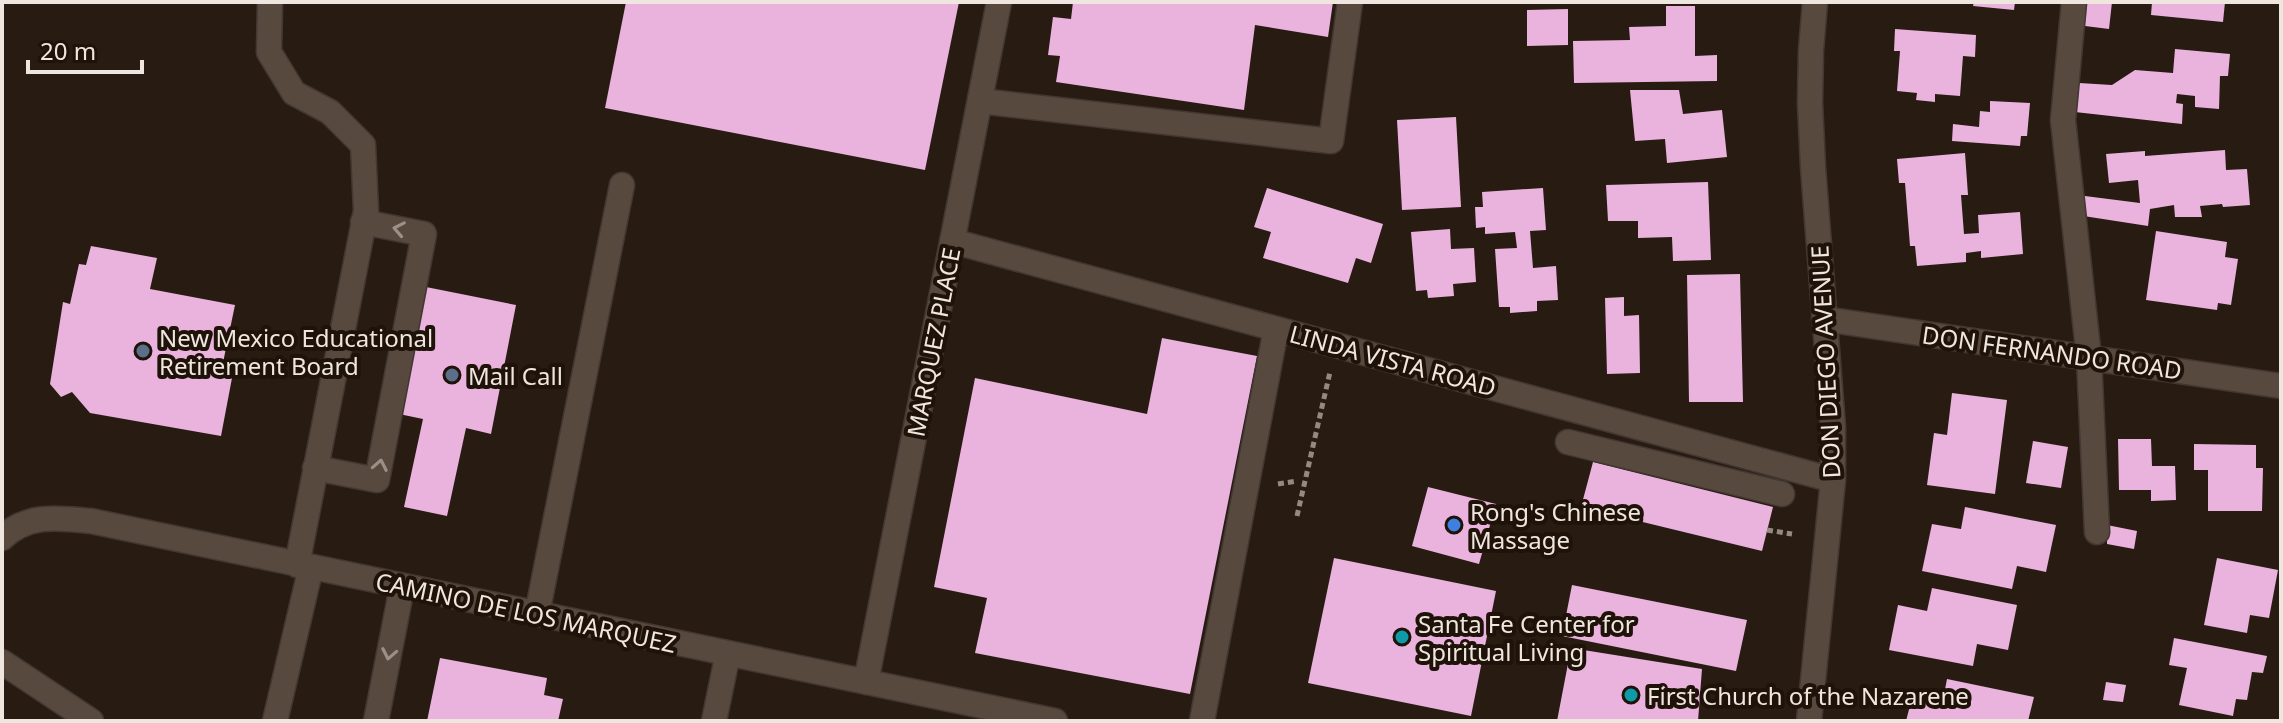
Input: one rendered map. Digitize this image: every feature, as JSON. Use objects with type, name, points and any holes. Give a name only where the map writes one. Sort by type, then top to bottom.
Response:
[{"type":"street","points":[[270,2],[269,52],[294,93],[330,112],[363,145],[366,211],[315,468],[304,566],[275,721]]},
{"type":"street","name":"MARQUEZ PLACE","points":[[866,682],[999,2]]},
{"type":"street","points":[[980,101],[1331,141],[1350,2]]},
{"type":"street","name":"DON DIEGO AVENUE","points":[[1809,721],[1833,480],[1833,427],[1810,103],[1815,2]]},
{"type":"street","points":[[2074,2],[2063,120],[2089,358],[2097,532]]},
{"type":"street","points":[[537,614],[622,185]]},
{"type":"street","points":[[315,468],[377,480],[424,234],[363,222]]},
{"type":"street","name":"LINDA VISTA ROAD","points":[[952,241],[1833,480]]},
{"type":"street","name":"DON FERNANDO ROAD","points":[[1824,319],[2281,386]]},
{"type":"street","points":[[1202,721],[1276,329]]},
{"type":"street","points":[[1568,442],[1782,494]]},
{"type":"street","points":[[2,509],[31,521]]},
{"type":"street","name":"CAMINO DE LOS MARQUEZ","points":[[2,538],[16,526],[31,521],[54,518],[91,521],[1055,721]]},
{"type":"street","points":[[376,721],[402,587]]},
{"type":"street","points":[[714,721],[728,653]]},
{"type":"street","points":[[2,662],[91,721]]},
{"type":"path","points":[[1297,516],[1332,363]]},
{"type":"path","points":[[1767,530],[1792,534]]},
{"type":"building","points":[[626,2],[959,2],[925,170],[605,108]]},
{"type":"building","points":[[1073,2],[1333,2],[1328,37],[1255,25],[1244,110],[1056,82],[1060,56],[1048,55],[1053,17],[1071,19]]},
{"type":"building","points":[[1974,2],[2015,2],[2014,10],[1973,6]]},
{"type":"building","points":[[2080,2],[2112,2],[2109,29],[2077,25]]},
{"type":"building","points":[[2152,2],[2225,2],[2223,22],[2151,15]]},
{"type":"building","points":[[1666,6],[1695,6],[1695,56],[1717,55],[1717,81],[1574,83],[1573,41],[1630,40],[1629,27],[1666,26]]},
{"type":"building","points":[[1568,9],[1568,45],[1527,46],[1527,10]]},
{"type":"building","points":[[1895,29],[1976,35],[1975,57],[1963,56],[1960,96],[1935,94],[1935,102],[1916,100],[1917,93],[1897,91],[1900,51],[1894,51]]},
{"type":"building","points":[[2175,49],[2230,54],[2228,76],[2220,76],[2219,109],[2195,107],[2195,96],[2177,94],[2176,103],[2183,104],[2182,124],[2075,112],[2079,83],[2112,85],[2135,70],[2173,73]]},
{"type":"building","points":[[1630,90],[1679,90],[1683,114],[1722,110],[1727,157],[1667,163],[1665,139],[1635,141]]},
{"type":"building","points":[[1990,101],[2030,103],[2027,136],[2021,136],[2020,146],[1952,141],[1953,124],[1979,127],[1980,111],[1990,112]]},
{"type":"building","points":[[1456,117],[1461,207],[1402,210],[1397,120]]},
{"type":"building","points":[[2225,150],[2226,170],[2247,169],[2250,205],[2200,206],[2202,217],[2175,217],[2174,205],[2150,209],[2148,226],[2077,215],[2077,195],[2140,203],[2138,180],[2109,183],[2106,154],[2145,151],[2145,156]]},
{"type":"building","points":[[1965,153],[1968,195],[1961,195],[1964,234],[1979,233],[1978,215],[2020,212],[2023,254],[1981,258],[1981,251],[1966,253],[1966,262],[1917,266],[1915,246],[1910,246],[1905,183],[1899,183],[1897,159]]},
{"type":"building","points":[[1708,182],[1711,260],[1673,261],[1672,237],[1638,238],[1638,221],[1608,221],[1606,185]]},
{"type":"building","points":[[1267,188],[1383,224],[1371,263],[1356,258],[1348,283],[1263,258],[1271,232],[1254,227]]},
{"type":"building","points":[[1543,188],[1546,230],[1530,231],[1533,268],[1556,266],[1558,300],[1537,301],[1537,311],[1510,313],[1510,307],[1499,307],[1495,249],[1517,248],[1515,232],[1485,234],[1485,227],[1476,228],[1475,207],[1483,207],[1482,192]]},
{"type":"building","points":[[1450,229],[1451,249],[1474,248],[1476,282],[1453,284],[1454,296],[1428,298],[1427,290],[1416,291],[1411,232]]},
{"type":"building","points":[[2156,231],[2227,242],[2225,257],[2238,259],[2231,305],[2218,303],[2217,310],[2146,300]]},
{"type":"building","points":[[91,246],[157,258],[150,289],[235,305],[220,377],[232,378],[221,436],[90,413],[72,392],[61,397],[50,384],[63,302],[70,304],[79,264],[86,265]]},
{"type":"building","points":[[1740,274],[1743,402],[1689,402],[1687,275]]},
{"type":"building","points":[[426,287],[516,305],[491,434],[466,428],[447,516],[404,507],[423,419],[399,414]]},
{"type":"building","points":[[1624,297],[1624,316],[1639,315],[1640,373],[1607,374],[1605,298]]},
{"type":"building","points":[[1162,338],[1257,356],[1190,694],[975,653],[987,598],[934,587],[975,378],[1147,414]]},
{"type":"building","points":[[1952,393],[2007,400],[1995,494],[1927,485],[1934,433],[1947,435]]},
{"type":"building","points":[[2118,439],[2151,439],[2152,466],[2175,466],[2176,500],[2151,501],[2151,490],[2119,490]]},
{"type":"building","points":[[2033,441],[2068,447],[2061,488],[2026,483]]},
{"type":"building","points":[[2194,444],[2256,445],[2256,468],[2263,468],[2262,511],[2208,511],[2208,470],[2194,470]]},
{"type":"building","points":[[1593,462],[1773,507],[1762,551],[1581,507]]},
{"type":"building","name":"Rong's Chinese Massage","points":[[1428,487],[1496,504],[1479,564],[1412,546]]},
{"type":"building","points":[[1965,507],[2056,525],[2046,572],[2017,566],[2012,589],[1922,571],[1932,524],[1961,529]]},
{"type":"building","points":[[2107,525],[2137,531],[2134,549],[2107,544]]},
{"type":"building","name":"Santa Fe Center for Spiritual Living","points":[[1334,558],[1496,591],[1471,716],[1308,683]]},
{"type":"building","points":[[2217,558],[2278,570],[2269,618],[2250,615],[2247,633],[2204,625]]},
{"type":"building","points":[[1572,585],[1747,620],[1736,671],[1562,636]]},
{"type":"building","points":[[1932,588],[2017,605],[2008,650],[1977,644],[1973,666],[1889,650],[1898,605],[1927,611]]},
{"type":"building","points":[[2174,638],[2267,656],[2263,673],[2252,672],[2247,700],[2236,699],[2233,716],[2179,705],[2187,668],[2169,665]]},
{"type":"building","name":"First Church of the Nazarene","points":[[1571,648],[1702,669],[1698,721],[1557,721]]},
{"type":"building","points":[[440,658],[547,678],[544,695],[563,699],[558,721],[427,721]]},
{"type":"building","points":[[1947,679],[2034,697],[2028,721],[1906,721],[1913,694],[1943,700]]},
{"type":"building","points":[[2106,682],[2126,685],[2123,702],[2103,700]]},
{"type":"place","name":"New Mexico Educational Retirement Board","points":[[143,351]]},
{"type":"place","name":"Mail Call","points":[[452,375]]},
{"type":"place","name":"Rong's Chinese Massage","points":[[1454,525]]},
{"type":"place","name":"Santa Fe Center for Spiritual Living","points":[[1402,637]]},
{"type":"place","name":"First Church of the Nazarene","points":[[1631,695]]}]
